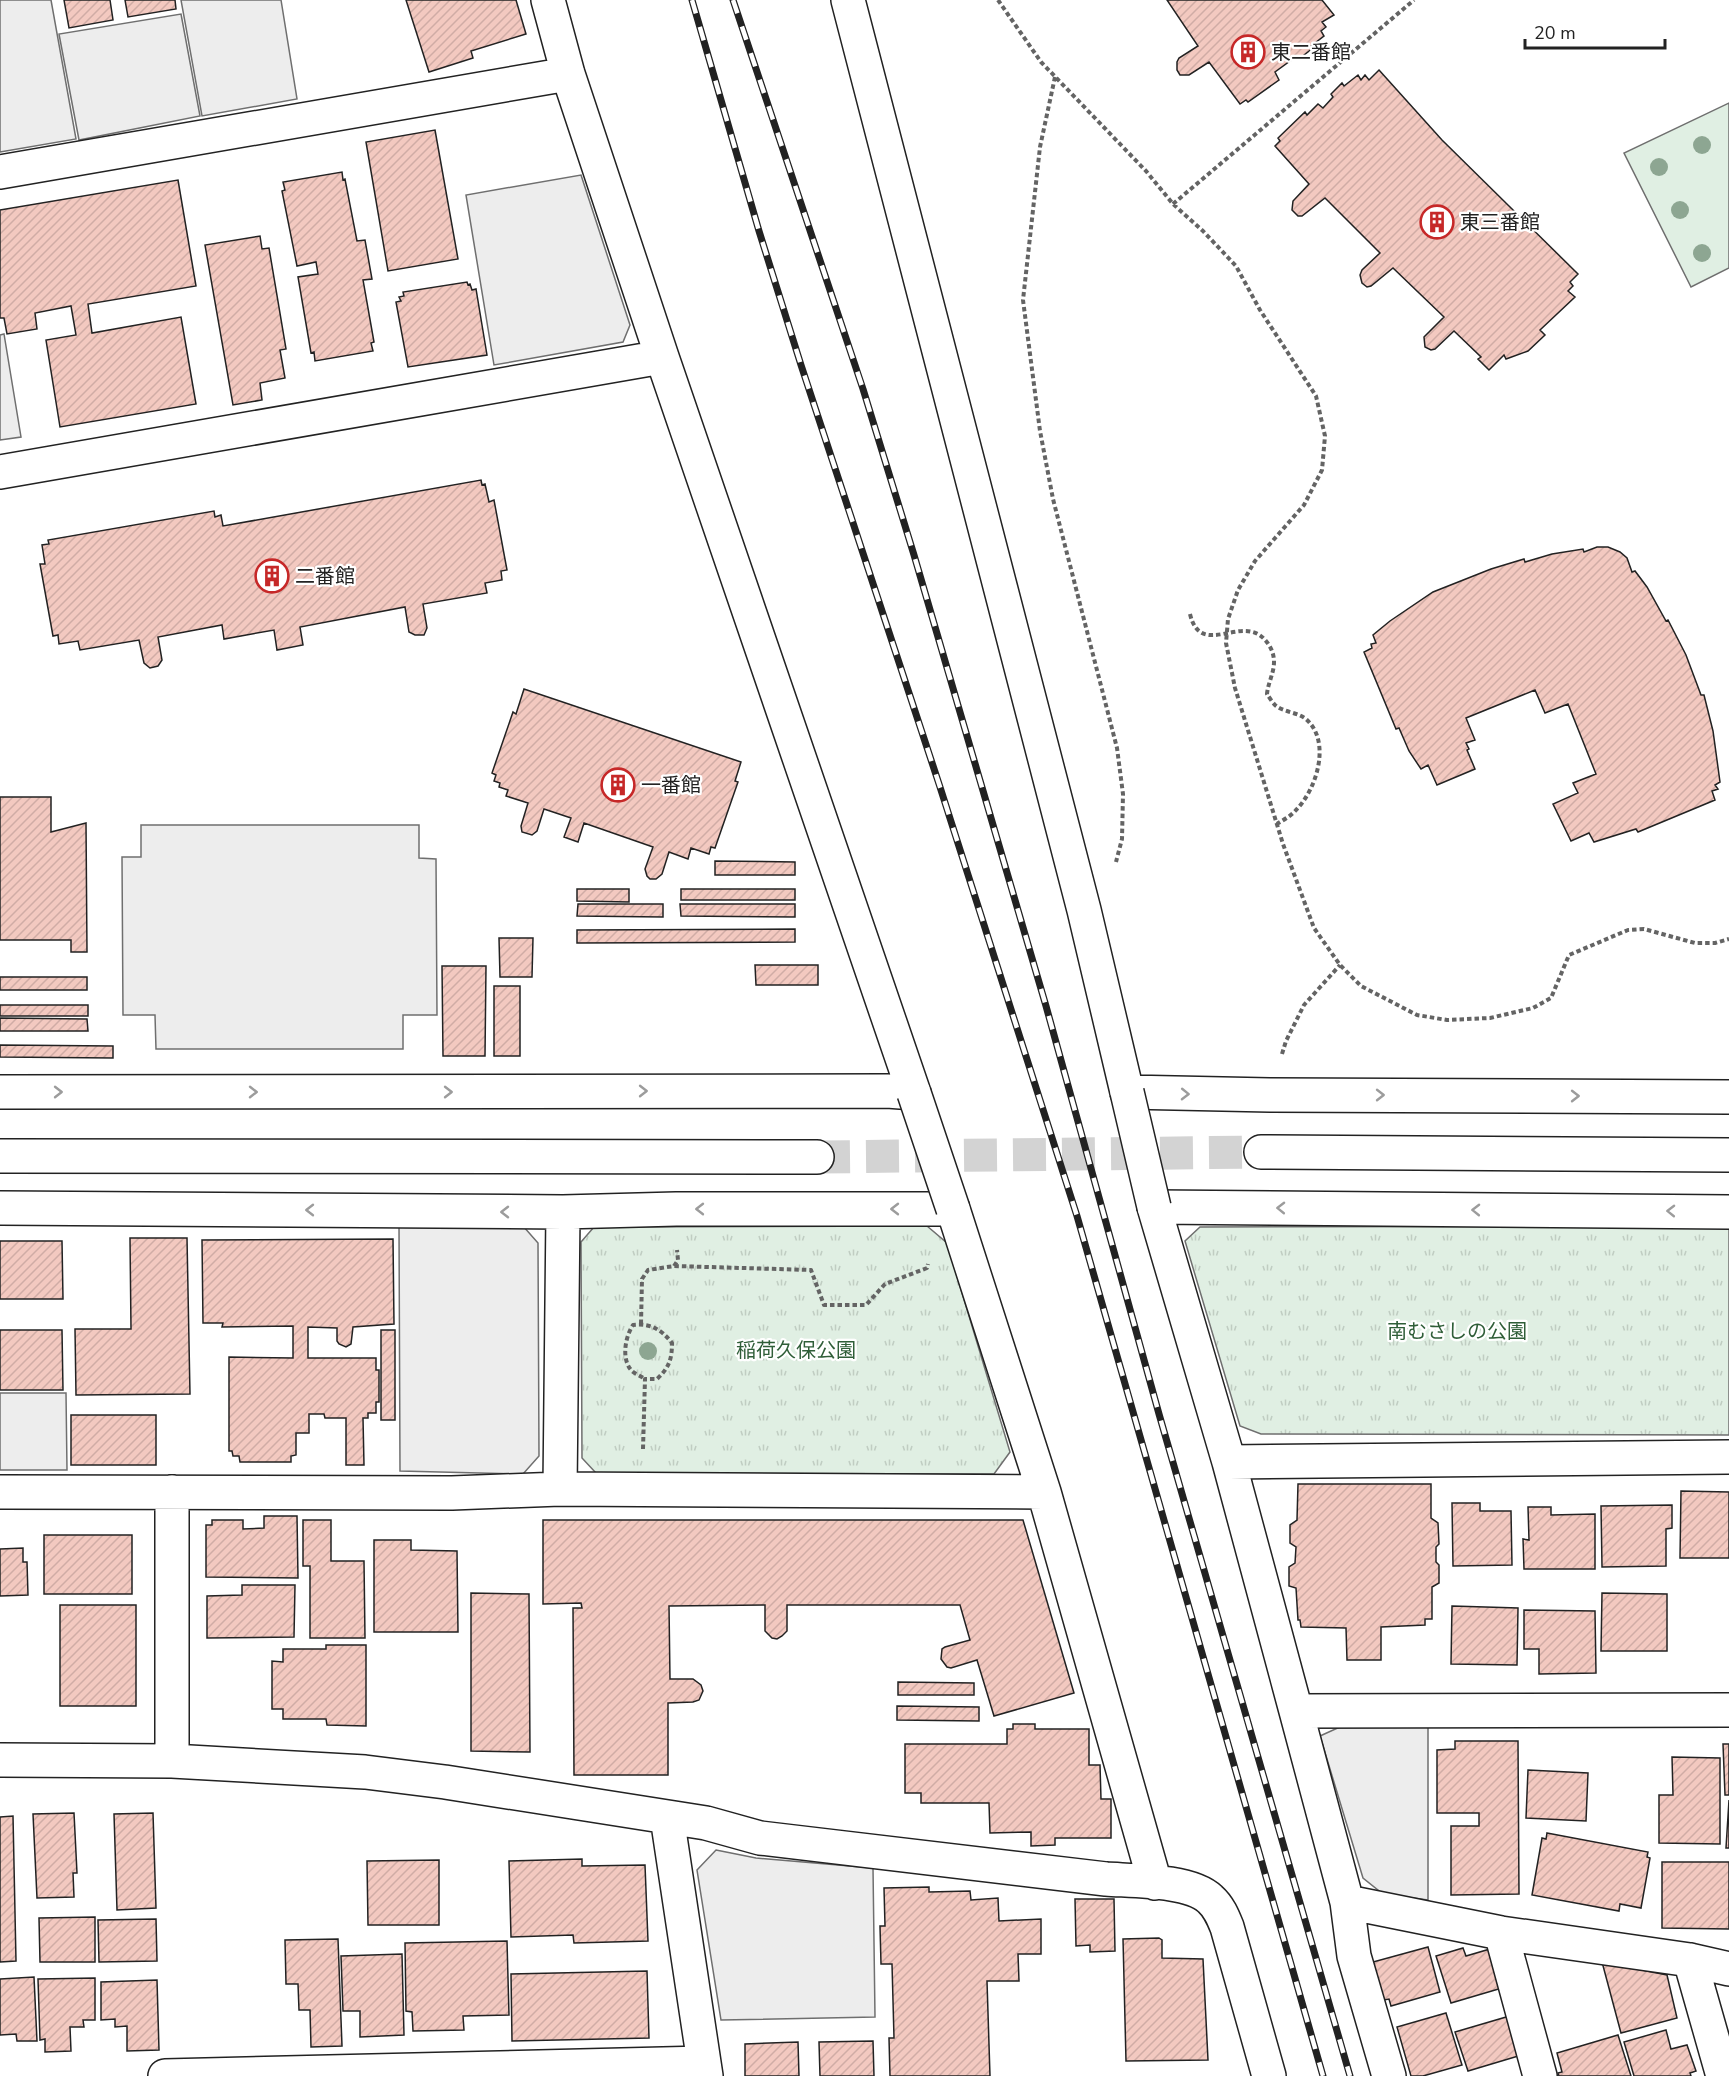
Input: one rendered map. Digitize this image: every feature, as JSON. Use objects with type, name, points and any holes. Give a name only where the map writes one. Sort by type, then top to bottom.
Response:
[{"type":"street","points":[[548,0],[568,74],[662,357],[956,1215],[1044,1492],[1155,1883]]},
{"type":"street","points":[[848,0],[1084,910],[1154,1207],[1229,1462],[1347,1902],[1354,1956],[1389,2076]]},
{"type":"street","points":[[0,172],[568,74]]},
{"type":"street","points":[[0,472],[662,357]]},
{"type":"street","points":[[0,1092],[887,1091],[914,1093]]},
{"type":"street","points":[[1127,1092],[1270,1095],[1729,1096]]},
{"type":"street","points":[[1262,1152],[1729,1155]]},
{"type":"street","points":[[0,1156],[817,1157]]},
{"type":"street","points":[[1154,1207],[1729,1212]]},
{"type":"street","points":[[0,1208],[563,1212],[676,1209],[956,1215]]},
{"type":"street","points":[[560,1489],[563,1212]]},
{"type":"street","points":[[1229,1462],[1729,1457]]},
{"type":"street","points":[[0,1492],[452,1493],[560,1489],[1044,1492]]},
{"type":"street","points":[[172,1492],[172,1761]]},
{"type":"street","points":[[1296,1711],[1729,1710]]},
{"type":"street","points":[[0,1760],[172,1761],[365,1772],[706,1823],[760,1838],[1155,1883],[1195,1890],[1210,1898],[1220,1911],[1227,1927],[1269,2076]]},
{"type":"street","points":[[165,2076],[705,2070],[667,1817]]},
{"type":"street","points":[[1347,1902],[1501,1933],[1690,1960],[1729,1969]]},
{"type":"street","points":[[1501,1933],[1540,2076]]},
{"type":"street","points":[[1690,1960],[1723,2076]]},
{"type":"path","points":[[998,0],[1041,62],[1146,171],[1173,204],[1236,266],[1260,310],[1316,396],[1325,436],[1322,470],[1304,505],[1255,561],[1238,590],[1228,619],[1226,643],[1234,688],[1277,824],[1314,928],[1340,965],[1361,986],[1417,1015],[1448,1020],[1490,1018],[1533,1008],[1551,998],[1569,955],[1628,930],[1644,929],[1695,943],[1715,943],[1729,939]]},
{"type":"path","points":[[1173,204],[1414,0]]},
{"type":"path","points":[[1055,76],[1040,147],[1023,300],[1040,431],[1053,499],[1107,708],[1123,794],[1122,839],[1112,879],[1084,910]]},
{"type":"path","points":[[1190,614],[1195,629],[1200,633],[1211,636],[1249,631],[1263,637],[1270,645],[1274,663],[1267,694],[1274,704],[1307,719],[1315,730],[1320,757],[1313,783],[1296,811],[1277,824]]},
{"type":"path","points":[[1270,1095],[1286,1041],[1304,1005],[1340,965]]},
{"type":"path","points":[[641,1324],[642,1279],[648,1270],[674,1266],[811,1270],[824,1305],[866,1305],[885,1284],[927,1268],[934,1242],[956,1215]]},
{"type":"path","points":[[641,1324],[657,1328],[672,1343],[672,1357],[666,1370],[657,1379],[645,1379],[632,1371],[627,1361],[627,1334],[633,1325],[641,1324]]},
{"type":"path","points":[[641,1490],[645,1379]]},
{"type":"green space","points":[[1729,103],[1729,268],[1691,287],[1624,153]]},
{"type":"green space","name":"稲荷久保公園","points":[[927,1226],[947,1243],[1010,1452],[994,1474],[596,1473],[582,1458],[581,1242],[594,1227]]},
{"type":"green space","name":"南むさしの公園","points":[[1729,1226],[1729,1435],[1261,1434],[1240,1426],[1185,1241],[1200,1227]]},
{"type":"shaded area","points":[[0,0],[51,0],[76,139],[0,152]]},
{"type":"shaded area","points":[[181,0],[281,0],[297,99],[202,116]]},
{"type":"shaded area","points":[[181,14],[200,116],[79,140],[59,34]]},
{"type":"shaded area","points":[[581,175],[630,325],[623,342],[494,365],[466,195]]},
{"type":"shaded area","points":[[4,334],[21,437],[0,440],[0,335]]},
{"type":"shaded area","points":[[141,825],[419,825],[419,858],[436,859],[437,1015],[403,1015],[403,1049],[156,1049],[155,1015],[123,1015],[122,857],[141,857]]},
{"type":"shaded area","points":[[399,1224],[523,1226],[538,1243],[539,1456],[523,1474],[400,1471]]},
{"type":"shaded area","points":[[0,1393],[66,1393],[67,1470],[0,1470]]},
{"type":"shaded area","points":[[1342,1726],[1428,1727],[1428,1900],[1383,1894],[1363,1878],[1320,1736]]},
{"type":"shaded area","points":[[716,1850],[756,1858],[873,1868],[875,2017],[721,2020],[697,1870]]},
{"type":"building","points":[[64,0],[110,0],[113,20],[69,28]]},
{"type":"building","points":[[125,0],[175,0],[176,9],[128,17]]},
{"type":"building","points":[[406,0],[516,0],[526,34],[471,51],[473,58],[429,72]]},
{"type":"building","name":"東二番館","points":[[1167,0],[1322,0],[1334,15],[1322,22],[1326,27],[1321,31],[1324,36],[1311,46],[1313,48],[1299,59],[1297,56],[1275,72],[1279,80],[1248,102],[1246,100],[1240,104],[1209,62],[1189,75],[1180,75],[1177,70],[1179,58],[1198,46]]},
{"type":"building","name":"東三番館","points":[[1379,70],[1442,140],[1578,274],[1570,282],[1573,286],[1568,291],[1575,297],[1540,330],[1545,335],[1528,351],[1506,359],[1504,355],[1489,370],[1478,359],[1481,357],[1454,331],[1435,349],[1425,347],[1424,337],[1444,317],[1393,268],[1371,286],[1367,287],[1362,283],[1360,275],[1362,270],[1380,253],[1325,198],[1302,216],[1298,216],[1292,210],[1293,201],[1309,184],[1275,146],[1280,141],[1278,138],[1305,112],[1307,115],[1318,104],[1323,108],[1333,97],[1331,94],[1342,83],[1344,86],[1358,75],[1361,80],[1365,75],[1369,80]]},
{"type":"building","points":[[435,130],[458,259],[388,271],[366,142]]},
{"type":"building","points":[[342,172],[357,241],[365,240],[372,279],[363,280],[374,342],[371,343],[373,351],[315,361],[314,352],[311,353],[298,277],[318,274],[316,262],[297,266],[282,191],[285,190],[283,182]]},
{"type":"building","points":[[178,180],[196,286],[88,304],[92,333],[181,317],[196,404],[60,427],[46,340],[76,335],[71,306],[35,313],[37,329],[7,334],[4,318],[0,318],[0,210]]},
{"type":"building","points":[[260,236],[262,249],[269,248],[286,349],[280,350],[285,378],[260,383],[262,400],[233,405],[205,245]]},
{"type":"building","points":[[467,282],[472,290],[476,289],[487,355],[408,367],[396,302],[401,301],[399,297],[404,296],[403,292]]},
{"type":"building","name":"二番館","points":[[481,480],[482,485],[485,484],[489,502],[494,500],[507,570],[501,571],[502,580],[485,583],[487,593],[423,604],[427,628],[424,635],[409,632],[405,607],[300,627],[303,645],[277,650],[274,630],[224,639],[222,625],[158,637],[162,660],[158,666],[150,668],[144,663],[139,640],[80,650],[78,641],[59,644],[58,635],[53,636],[40,564],[45,564],[42,545],[49,544],[48,540],[214,511],[215,517],[221,515],[223,526]]},
{"type":"building","points":[[1597,547],[1608,547],[1627,558],[1632,572],[1635,571],[1647,587],[1666,621],[1668,620],[1686,655],[1701,695],[1704,695],[1713,731],[1720,782],[1715,785],[1718,789],[1712,791],[1715,800],[1638,832],[1636,829],[1594,842],[1589,833],[1571,841],[1553,804],[1578,793],[1573,783],[1596,774],[1568,704],[1545,713],[1535,690],[1466,718],[1475,740],[1466,743],[1475,769],[1437,785],[1428,765],[1421,769],[1409,751],[1399,728],[1396,729],[1364,652],[1372,648],[1371,644],[1376,643],[1373,635],[1433,592],[1491,569],[1524,559],[1525,562],[1552,554],[1583,549],[1584,552]]},
{"type":"building","name":"一番館","points":[[524,689],[741,762],[735,781],[738,782],[715,848],[711,847],[709,854],[691,848],[688,859],[669,852],[662,874],[656,879],[650,879],[645,869],[653,847],[584,823],[578,842],[564,837],[571,818],[544,809],[537,831],[532,835],[522,832],[521,826],[528,803],[506,796],[508,790],[499,787],[500,783],[494,781],[496,775],[492,773],[513,712],[516,714]]},
{"type":"building","points":[[0,797],[51,797],[51,832],[86,823],[87,952],[71,952],[71,940],[0,940]]},
{"type":"building","points":[[715,861],[795,862],[795,875],[715,875]]},
{"type":"building","points":[[577,889],[629,889],[629,902],[577,901]]},
{"type":"building","points":[[681,889],[795,889],[795,900],[681,900]]},
{"type":"building","points":[[578,904],[663,904],[663,917],[577,916]]},
{"type":"building","points":[[680,904],[795,904],[795,917],[681,916]]},
{"type":"building","points":[[795,929],[795,942],[577,943],[577,930]]},
{"type":"building","points":[[499,938],[533,938],[532,977],[500,977]]},
{"type":"building","points":[[755,965],[818,965],[818,985],[756,985]]},
{"type":"building","points":[[442,966],[486,966],[485,1056],[443,1056]]},
{"type":"building","points":[[0,977],[87,977],[87,990],[0,990]]},
{"type":"building","points":[[494,986],[520,986],[520,1056],[494,1056]]},
{"type":"building","points":[[0,1005],[88,1005],[88,1016],[0,1016]]},
{"type":"building","points":[[0,1018],[87,1019],[88,1031],[0,1031]]},
{"type":"building","points":[[0,1045],[113,1046],[113,1058],[0,1057]]},
{"type":"building","points":[[130,1238],[187,1238],[190,1394],[76,1395],[75,1329],[131,1329]]},
{"type":"building","points":[[393,1239],[394,1324],[353,1327],[351,1344],[346,1347],[337,1341],[337,1328],[308,1327],[308,1358],[376,1358],[376,1370],[379,1370],[379,1402],[376,1402],[376,1413],[368,1413],[368,1418],[363,1418],[364,1465],[346,1465],[346,1418],[325,1418],[324,1414],[309,1414],[309,1433],[296,1433],[296,1455],[291,1456],[291,1462],[240,1462],[239,1456],[233,1456],[232,1451],[229,1451],[229,1357],[293,1358],[293,1326],[222,1327],[223,1323],[203,1323],[202,1240]]},
{"type":"building","points":[[0,1241],[62,1241],[63,1299],[0,1299]]},
{"type":"building","points":[[0,1330],[62,1330],[63,1390],[0,1390]]},
{"type":"building","points":[[381,1330],[395,1330],[395,1420],[381,1420]]},
{"type":"building","points":[[71,1415],[156,1415],[156,1465],[71,1465]]},
{"type":"building","points":[[1298,1484],[1431,1484],[1431,1518],[1438,1523],[1439,1544],[1436,1547],[1436,1562],[1439,1565],[1439,1583],[1432,1587],[1432,1619],[1425,1619],[1425,1625],[1381,1627],[1381,1660],[1347,1660],[1346,1628],[1301,1627],[1300,1620],[1298,1620],[1296,1588],[1289,1586],[1289,1567],[1295,1563],[1296,1547],[1290,1543],[1290,1525],[1297,1520]]},
{"type":"building","points":[[1681,1491],[1729,1492],[1729,1558],[1680,1558]]},
{"type":"building","points":[[1452,1503],[1480,1503],[1480,1511],[1511,1511],[1512,1565],[1453,1566]]},
{"type":"building","points":[[1672,1505],[1672,1528],[1666,1529],[1666,1566],[1602,1567],[1601,1506]]},
{"type":"building","points":[[1528,1507],[1551,1507],[1551,1515],[1595,1514],[1595,1569],[1524,1569],[1523,1539],[1529,1540]]},
{"type":"building","points":[[264,1516],[297,1516],[298,1578],[206,1577],[206,1525],[212,1525],[212,1520],[243,1520],[243,1529],[264,1528]]},
{"type":"building","points":[[303,1520],[331,1520],[331,1561],[364,1561],[365,1638],[310,1638],[310,1566],[303,1566]]},
{"type":"building","points":[[543,1520],[1023,1520],[1074,1693],[994,1716],[977,1660],[951,1668],[947,1667],[941,1659],[942,1649],[945,1647],[970,1640],[960,1605],[787,1605],[787,1631],[777,1639],[772,1638],[765,1631],[765,1605],[669,1606],[670,1679],[693,1679],[701,1685],[703,1691],[699,1700],[668,1703],[668,1775],[574,1775],[573,1608],[582,1608],[581,1603],[543,1604]]},
{"type":"building","points":[[44,1535],[132,1535],[132,1594],[44,1594]]},
{"type":"building","points":[[374,1540],[411,1540],[411,1550],[457,1551],[458,1632],[374,1632]]},
{"type":"building","points":[[23,1548],[23,1562],[27,1562],[28,1595],[0,1596],[0,1549]]},
{"type":"building","points":[[242,1585],[295,1585],[294,1637],[207,1638],[207,1596],[242,1595]]},
{"type":"building","points":[[471,1593],[529,1594],[530,1752],[471,1751]]},
{"type":"building","points":[[1602,1593],[1667,1594],[1667,1651],[1601,1651]]},
{"type":"building","points":[[60,1605],[136,1605],[136,1706],[60,1706]]},
{"type":"building","points":[[1452,1606],[1518,1608],[1517,1665],[1451,1664]]},
{"type":"building","points":[[1524,1610],[1595,1611],[1596,1673],[1539,1674],[1539,1649],[1524,1649]]},
{"type":"building","points":[[326,1645],[366,1645],[366,1726],[327,1725],[326,1719],[283,1719],[283,1709],[272,1709],[272,1661],[283,1662],[283,1649],[326,1649]]},
{"type":"building","points":[[898,1682],[974,1683],[974,1695],[898,1695]]},
{"type":"building","points":[[897,1706],[979,1707],[979,1721],[897,1720]]},
{"type":"building","points":[[1013,1724],[1035,1724],[1035,1729],[1089,1729],[1089,1765],[1100,1765],[1101,1799],[1111,1799],[1111,1838],[1055,1838],[1055,1845],[1031,1846],[1031,1832],[990,1833],[989,1803],[921,1803],[921,1793],[905,1793],[905,1744],[1007,1744],[1007,1729],[1013,1729]]},
{"type":"building","points":[[1455,1741],[1518,1741],[1519,1894],[1451,1895],[1451,1826],[1479,1826],[1479,1813],[1437,1813],[1437,1750],[1455,1749]]},
{"type":"building","points":[[1723,1744],[1729,1744],[1729,1795],[1725,1795]]},
{"type":"building","points":[[1672,1757],[1720,1758],[1720,1844],[1659,1843],[1659,1795],[1673,1795]]},
{"type":"building","points":[[1528,1770],[1588,1773],[1586,1821],[1526,1818]]},
{"type":"building","points":[[1729,1800],[1729,1848],[1726,1848]]},
{"type":"building","points":[[74,1813],[77,1873],[73,1873],[74,1897],[37,1898],[33,1814]]},
{"type":"building","points":[[153,1813],[156,1908],[117,1910],[114,1814]]},
{"type":"building","points":[[13,1816],[16,1961],[0,1962],[0,1817]]},
{"type":"building","points":[[1547,1833],[1648,1852],[1647,1857],[1650,1858],[1641,1908],[1620,1904],[1619,1911],[1532,1895],[1542,1838],[1546,1839]]},
{"type":"building","points":[[582,1859],[582,1866],[645,1865],[648,1941],[574,1943],[573,1935],[511,1937],[509,1861]]},
{"type":"building","points":[[439,1860],[439,1925],[368,1925],[367,1861]]},
{"type":"building","points":[[1662,1862],[1729,1862],[1729,1929],[1662,1928]]},
{"type":"building","points":[[929,1887],[929,1892],[970,1891],[971,1900],[998,1898],[999,1921],[1041,1919],[1041,1954],[1018,1954],[1019,1981],[987,1981],[990,2076],[890,2076],[889,2038],[894,2038],[892,1964],[881,1964],[880,1926],[885,1926],[884,1888]]},
{"type":"building","points":[[1075,1899],[1114,1899],[1115,1951],[1090,1952],[1090,1945],[1076,1946]]},
{"type":"building","points":[[95,1917],[95,1962],[40,1962],[39,1918]]},
{"type":"building","points":[[156,1919],[157,1961],[99,1962],[98,1920]]},
{"type":"building","points":[[1159,1938],[1162,1940],[1162,1958],[1203,1959],[1208,2060],[1126,2061],[1123,1939]]},
{"type":"building","points":[[338,1939],[342,2046],[311,2047],[310,2010],[299,2010],[298,1984],[286,1984],[285,1940]]},
{"type":"building","points":[[507,1941],[509,2015],[463,2016],[464,2030],[413,2031],[412,2012],[406,2011],[405,1943]]},
{"type":"building","points":[[1428,1947],[1440,1992],[1391,2006],[1389,1999],[1384,2000],[1373,1962]]},
{"type":"building","points":[[1463,1948],[1466,1956],[1490,1949],[1502,1988],[1451,2003],[1436,1956]]},
{"type":"building","points":[[402,1954],[404,2035],[360,2037],[360,2011],[343,2011],[341,1956]]},
{"type":"building","points":[[1602,1962],[1667,1975],[1677,2018],[1621,2033]]},
{"type":"building","points":[[647,1971],[649,2038],[512,2041],[511,1974]]},
{"type":"building","points":[[34,1977],[37,2041],[17,2041],[16,2034],[0,2035],[0,1979]]},
{"type":"building","points":[[95,1978],[95,2020],[83,2020],[84,2027],[70,2027],[71,2051],[45,2052],[45,2039],[40,2040],[38,1979]]},
{"type":"building","points":[[157,1980],[159,2050],[127,2051],[127,2026],[115,2027],[115,2019],[101,2020],[101,1982]]},
{"type":"building","points":[[1446,2013],[1462,2065],[1423,2076],[1411,2076],[1397,2027]]},
{"type":"building","points":[[1513,2015],[1525,2054],[1468,2071],[1455,2032]]},
{"type":"building","points":[[1666,2030],[1671,2049],[1687,2045],[1696,2071],[1690,2073],[1691,2076],[1634,2076],[1624,2042]]},
{"type":"building","points":[[1618,2035],[1631,2076],[1559,2076],[1558,2073],[1562,2072],[1557,2053]]},
{"type":"building","points":[[873,2041],[874,2076],[820,2076],[819,2042]]},
{"type":"building","points":[[798,2042],[799,2076],[745,2076],[745,2044]]},
{"type":"tunnel","points":[[817,1157],[1261,1152]]},
{"type":"railway","points":[[692,0],[759,231],[801,365],[940,787],[1077,1216],[1323,2076]]},
{"type":"railway","points":[[733,0],[863,389],[914,555],[1046,1006],[1159,1414],[1350,2076]]},
{"type":"place","name":"東二番館","points":[[1248,52]]},
{"type":"place","name":"東三番館","points":[[1437,222]]},
{"type":"place","name":"二番館","points":[[272,576]]},
{"type":"place","name":"一番館","points":[[618,785]]}]
